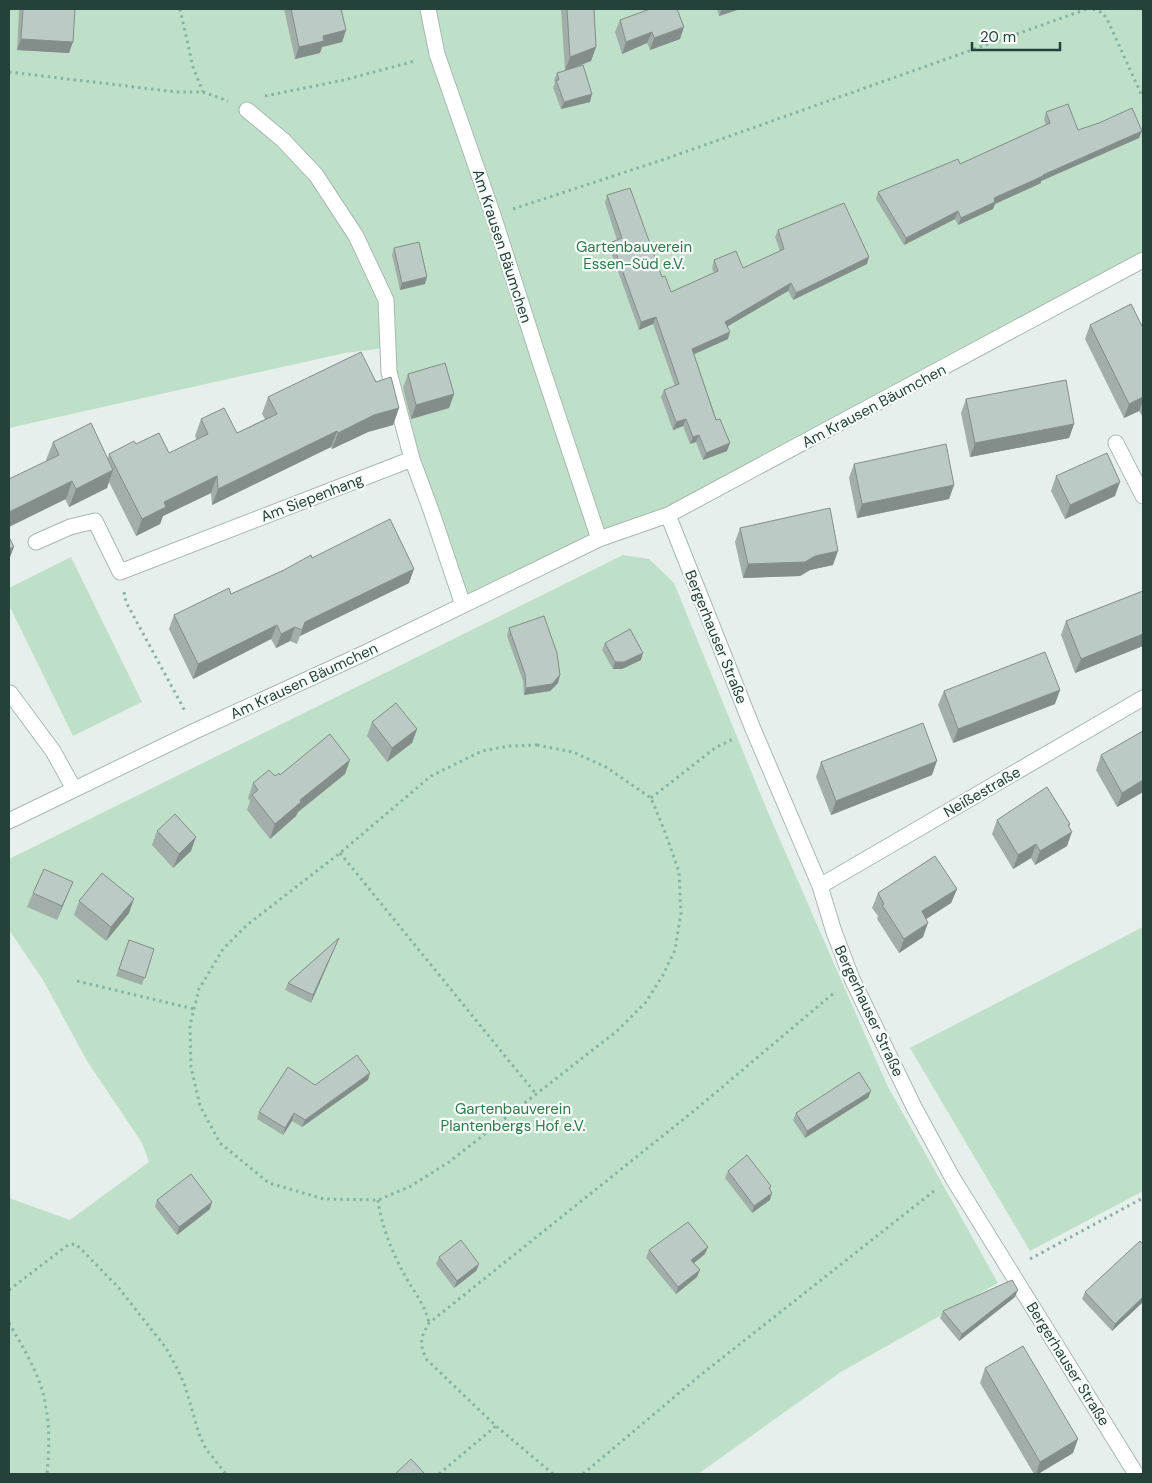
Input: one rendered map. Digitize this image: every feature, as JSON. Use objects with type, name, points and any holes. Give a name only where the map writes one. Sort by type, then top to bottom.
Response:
[{"type":"street","name":"Am Krausen Bäumchen","points":[[428,9],[437,54],[493,215],[599,539]]},
{"type":"street","points":[[247,110],[283,140],[316,175],[356,236],[386,300],[389,372],[412,460],[463,605]]},
{"type":"street","name":"Am Krausen Bäumchen","points":[[9,821],[599,539],[668,516],[1143,260]]},
{"type":"street","points":[[1116,443],[1143,496]]},
{"type":"street","name":"Am Siepenhang","points":[[120,572],[412,460]]},
{"type":"street","name":"Bergerhauser Straße","points":[[668,516],[753,729],[820,886],[834,932],[852,979],[914,1107],[952,1177],[1136,1474]]},
{"type":"street","points":[[36,542],[70,527],[95,521],[120,572]]},
{"type":"street","points":[[10,693],[53,751],[74,789]]},
{"type":"street","name":"Neißestraße","points":[[820,886],[1143,698]]},
{"type":"path","points":[[180,9],[191,60],[203,92]]},
{"type":"path","points":[[493,215],[668,158],[1087,9]]},
{"type":"path","points":[[1093,9],[1103,13],[1108,21],[1143,98]]},
{"type":"path","points":[[263,96],[344,80],[437,54]]},
{"type":"path","points":[[9,72],[177,92],[203,92],[247,110]]},
{"type":"path","points":[[120,572],[126,602],[195,732]]},
{"type":"path","points":[[650,798],[715,748],[753,729]]},
{"type":"path","points":[[537,745],[572,752],[606,767],[650,798],[666,832],[679,872],[680,914],[675,950],[663,975],[646,1002],[617,1031],[449,1162],[412,1186],[378,1200],[324,1199],[269,1183],[220,1143],[200,1106],[191,1067],[190,1025],[199,989],[223,949],[247,925],[340,853],[431,776],[482,751],[509,746],[537,745]]},
{"type":"path","points":[[340,853],[536,1094]]},
{"type":"path","points":[[553,1474],[496,1426],[427,1360],[421,1348],[422,1335],[429,1322],[695,1110],[852,979]]},
{"type":"path","points":[[77,981],[194,1009]]},
{"type":"path","points":[[583,1474],[706,1371],[952,1177]]},
{"type":"path","points":[[1010,1270],[1143,1198]]},
{"type":"path","points":[[378,1200],[380,1219],[403,1274],[426,1310],[429,1322]]},
{"type":"path","points":[[9,1290],[68,1245],[75,1244],[80,1248],[118,1287],[166,1348],[178,1370],[199,1434],[226,1474]]},
{"type":"path","points":[[9,1323],[33,1369],[46,1407],[48,1430],[47,1474]]},
{"type":"path","points":[[439,1474],[496,1426]]},
{"type":"path","points":[[217,1474],[221,1469]]},
{"type":"green space","name":"Gartenbauverein Essen-Süd e.V.","points":[[9,9],[1143,9],[1143,256],[671,514],[465,598],[399,403],[381,298],[385,348],[345,353],[9,428]]},
{"type":"green space","name":"Gartenbauverein Plantenbergs Hof e.V.","points":[[623,555],[649,559],[674,583],[767,810],[887,1085],[998,1283],[841,1372],[698,1474],[9,1474],[9,1198],[70,1220],[149,1162],[142,1143],[87,1061],[43,980],[9,930],[9,859]]},
{"type":"green space","points":[[71,557],[142,702],[73,736],[9,605],[9,588]]},
{"type":"green space","points":[[1143,927],[1143,1191],[1030,1251],[910,1048]]},
{"type":"building","points":[[23,9],[75,9],[73,42],[21,39]]},
{"type":"building","points":[[291,9],[341,9],[346,30],[323,36],[324,41],[299,47]]},
{"type":"building","points":[[567,9],[594,9],[596,47],[570,57]]},
{"type":"building","points":[[650,9],[677,9],[684,27],[654,38],[652,32],[626,42],[620,20]]},
{"type":"building","points":[[583,65],[592,94],[564,102],[556,80],[559,80],[557,73]]},
{"type":"building","points":[[1068,104],[1078,130],[1132,108],[1142,131],[994,198],[995,202],[961,218],[958,211],[906,238],[878,192],[958,159],[960,164],[1050,123],[1046,112]]},
{"type":"building","points":[[630,188],[662,277],[665,276],[671,292],[718,271],[714,260],[736,251],[743,268],[784,249],[778,230],[844,203],[869,257],[796,293],[791,283],[725,322],[730,332],[692,349],[716,420],[720,419],[730,443],[706,453],[699,435],[693,437],[686,419],[676,422],[664,390],[679,384],[656,317],[641,322],[612,242],[622,238],[607,195]]},
{"type":"building","points":[[419,242],[427,277],[402,283],[394,248]]},
{"type":"building","points":[[1131,304],[1143,326],[1143,397],[1129,404],[1090,325]]},
{"type":"building","points":[[361,352],[376,382],[391,377],[399,408],[374,415],[338,433],[337,431],[218,489],[217,476],[164,502],[166,507],[142,519],[109,454],[134,441],[136,444],[159,433],[169,453],[208,434],[201,419],[224,408],[237,433],[277,414],[268,397]]},
{"type":"building","points":[[445,363],[454,394],[416,405],[408,374]]},
{"type":"building","points":[[1066,380],[1074,424],[975,443],[966,399]]},
{"type":"building","points":[[91,423],[113,470],[76,489],[72,481],[9,512],[9,479],[59,455],[53,442]]},
{"type":"building","points":[[946,444],[954,485],[862,504],[854,464]]},
{"type":"building","points":[[1107,453],[1120,482],[1070,505],[1056,476]]},
{"type":"building","points":[[830,508],[838,551],[815,556],[805,562],[748,564],[740,528]]},
{"type":"building","points":[[390,519],[414,569],[305,622],[302,630],[295,627],[281,634],[277,625],[198,664],[174,615],[229,588],[231,594],[284,570],[311,555],[312,558]]},
{"type":"building","points":[[9,537],[14,547],[9,549]]},
{"type":"building","points":[[1143,591],[1143,634],[1081,659],[1066,621]]},
{"type":"building","points":[[544,616],[557,653],[560,675],[552,684],[526,688],[525,674],[509,628]]},
{"type":"building","points":[[630,629],[643,653],[624,662],[615,662],[605,643]]},
{"type":"building","points":[[1045,652],[1060,690],[958,729],[944,691]]},
{"type":"building","points":[[396,703],[417,729],[392,748],[372,722]]},
{"type":"building","points":[[923,723],[937,761],[836,801],[821,762]]},
{"type":"building","points":[[1143,731],[1143,780],[1122,793],[1101,755]]},
{"type":"building","points":[[330,734],[350,760],[300,800],[301,802],[275,824],[252,795],[258,790],[253,783],[269,770],[275,776],[279,773],[280,775]]},
{"type":"building","points":[[1047,787],[1070,824],[1068,825],[1072,832],[1040,851],[1036,844],[1018,855],[997,820]]},
{"type":"building","points":[[175,814],[196,837],[179,854],[157,831]]},
{"type":"building","points":[[935,856],[957,889],[922,911],[928,923],[904,939],[882,905],[884,904],[878,893]]},
{"type":"building","points":[[44,869],[73,882],[62,906],[33,893]]},
{"type":"building","points":[[102,873],[134,899],[111,927],[79,901]]},
{"type":"building","points":[[339,938],[313,995],[288,983]]},
{"type":"building","points":[[129,940],[154,949],[145,978],[119,969]]},
{"type":"building","points":[[357,1055],[370,1073],[305,1120],[294,1113],[285,1128],[259,1112],[288,1067],[315,1085]]},
{"type":"building","points":[[859,1072],[871,1091],[807,1131],[796,1113]]},
{"type":"building","points":[[747,1155],[771,1186],[769,1188],[772,1193],[754,1206],[728,1171]]},
{"type":"building","points":[[191,1174],[212,1202],[179,1227],[157,1200]]},
{"type":"building","points":[[688,1222],[708,1247],[691,1260],[700,1270],[678,1287],[649,1250]]},
{"type":"building","points":[[461,1240],[479,1264],[457,1281],[439,1257]]},
{"type":"building","points":[[1140,1241],[1143,1245],[1143,1297],[1115,1324],[1085,1292]]},
{"type":"building","points":[[1012,1280],[1018,1290],[962,1334],[943,1311]]},
{"type":"building","points":[[1023,1346],[1078,1439],[1040,1462],[985,1368]]},
{"type":"building","points":[[411,1459],[425,1474],[395,1474]]}]
